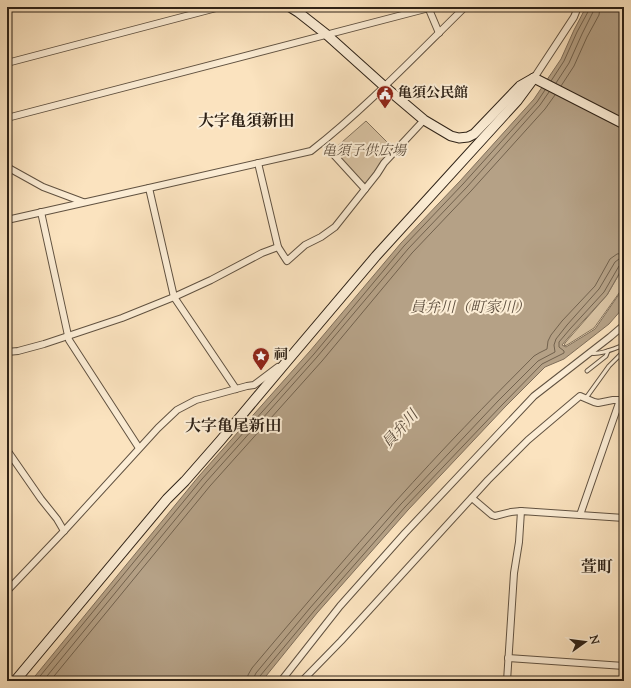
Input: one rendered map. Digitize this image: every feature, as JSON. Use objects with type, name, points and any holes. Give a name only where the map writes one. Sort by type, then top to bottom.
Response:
[{"type":"street","points":[[7,63],[220,7]]},
{"type":"street","points":[[290,7],[327,35],[424,120],[451,136],[459,138],[468,137],[474,134],[520,86],[538,81],[624,124]]},
{"type":"street","points":[[7,220],[311,151],[385,87],[465,7]]},
{"type":"street","points":[[15,681],[167,500],[220,441],[376,256],[517,101],[538,81],[574,17],[578,7]]},
{"type":"street","points":[[7,118],[429,8],[439,33]]},
{"type":"street","points":[[258,163],[278,247],[287,261],[305,245],[321,237],[335,227],[384,163],[424,120]]},
{"type":"street","points":[[334,155],[365,189]]},
{"type":"street","points":[[7,167],[43,187],[84,203]]},
{"type":"street","points":[[149,188],[174,297],[236,389]]},
{"type":"street","points":[[41,212],[69,340],[139,448]]},
{"type":"street","points":[[7,352],[18,351],[122,318],[174,297],[211,280],[262,253],[278,247]]},
{"type":"street","points":[[281,681],[340,606],[405,533],[514,416],[534,396],[624,325]]},
{"type":"street","points":[[7,591],[176,410],[196,400],[254,385],[288,360]]},
{"type":"street","points":[[302,681],[341,641],[488,480],[528,440],[580,396],[598,403],[622,400],[580,515]]},
{"type":"street","points":[[7,450],[64,531]]},
{"type":"street","points":[[472,498],[495,516],[521,511],[624,518]]},
{"type":"street","points":[[507,681],[514,573],[519,542],[521,511]]},
{"type":"street","points":[[508,658],[624,666]]},
{"type":"lane","points":[[589,353],[594,354],[608,351],[624,345]]},
{"type":"lane","points":[[587,371],[606,356],[608,351]]},
{"type":"lane","points":[[586,398],[609,366],[624,351]]},
{"type":"green space","name":"亀須子供広場","points":[[366,121],[394,149],[368,183],[363,183],[333,150]]},
{"type":"green space","points":[[624,266],[624,286],[594,328],[564,346],[607,295]]},
{"type":"water","name":"員弁川（町家川）","points":[[586,7],[624,7],[624,265],[607,295],[562,345],[566,347],[595,329],[624,287],[623,308],[609,324],[564,359],[545,367],[505,407],[408,510],[317,613],[262,681],[31,681],[199,476],[310,351],[401,243],[460,181],[534,99],[561,59]]},
{"type":"place","name":"亀須公民館","points":[[385,109]]},
{"type":"place","name":"祠","points":[[261,371]]},
{"type":"district","name":"大字亀須新田","points":[[246,122]]},
{"type":"district","name":"大字亀尾新田","points":[[233,427]]},
{"type":"district","name":"萱町","points":[[597,568]]},
{"type":"water label","name":"員弁川","points":[[401,430]]}]
